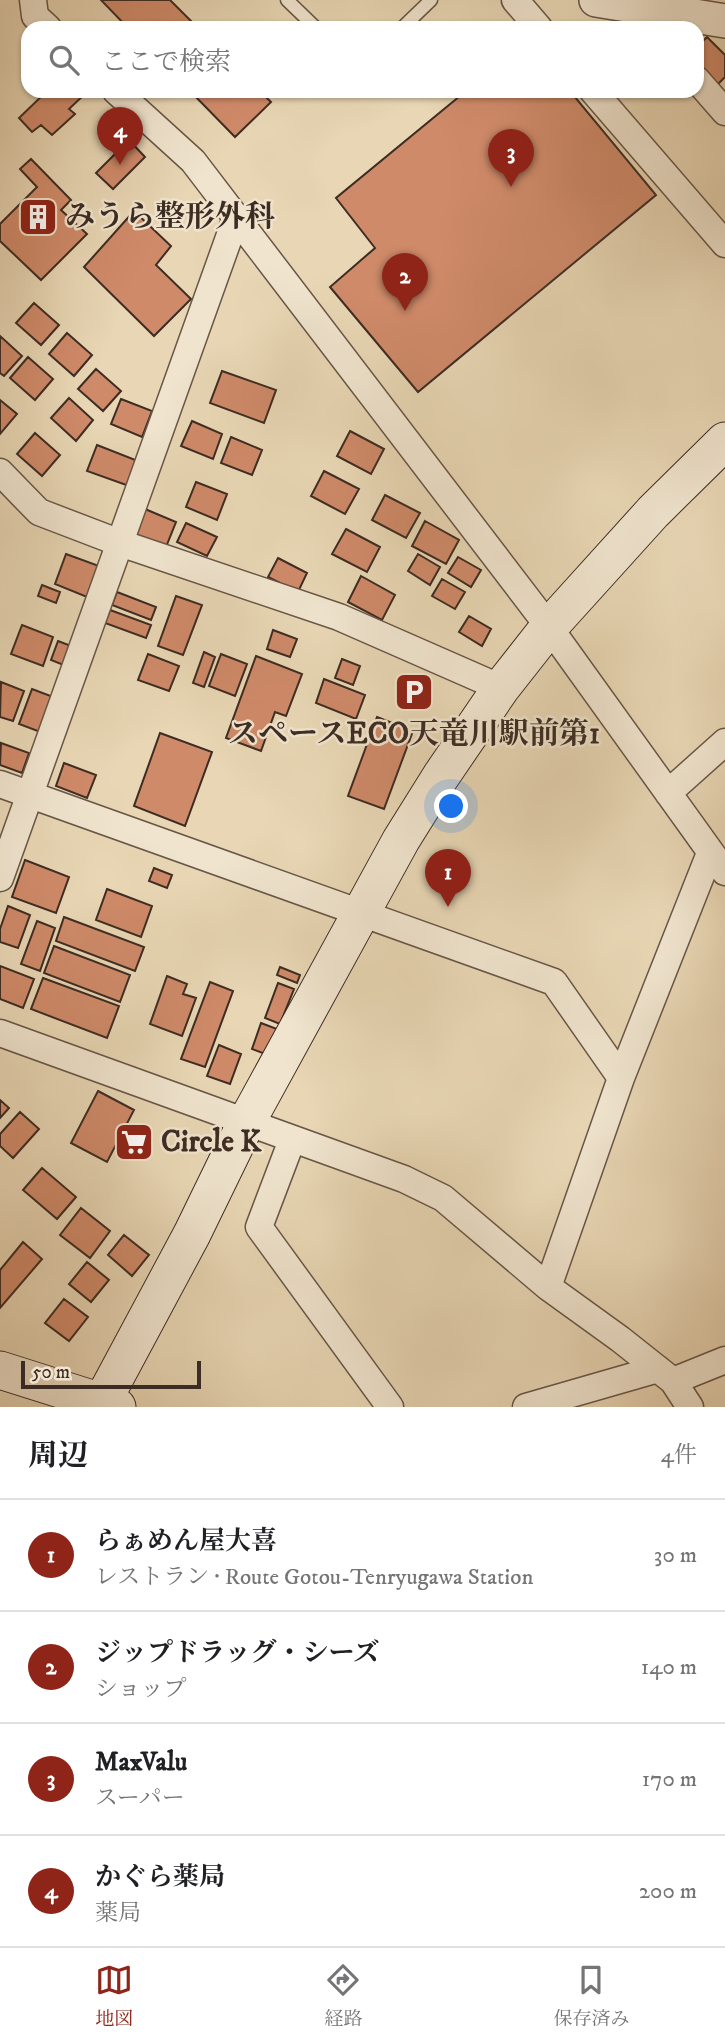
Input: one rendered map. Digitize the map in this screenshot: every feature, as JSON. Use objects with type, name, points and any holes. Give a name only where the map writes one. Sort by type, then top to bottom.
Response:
[{"type":"main road","points":[[0,1370],[106,1405],[246,1123],[408,830],[501,688],[549,627],[653,512],[725,441]]},
{"type":"street","points":[[33,0],[35,16],[40,21]]},
{"type":"street","points":[[514,0],[533,21]]},
{"type":"street","points":[[596,0],[641,17],[725,21]]},
{"type":"street","points":[[704,88],[725,112]]},
{"type":"street","points":[[123,98],[192,162],[236,218],[549,627],[717,863],[621,1078],[548,1287]]},
{"type":"street","points":[[599,98],[725,244]]},
{"type":"street","points":[[0,878],[32,795],[236,218]]},
{"type":"street","points":[[0,472],[39,512],[120,543],[339,617],[501,688]]},
{"type":"street","points":[[668,793],[725,742]]},
{"type":"street","points":[[0,784],[554,982],[621,1078]]},
{"type":"street","points":[[0,1033],[404,1179],[443,1198],[548,1287],[665,1375],[690,1407]]},
{"type":"street","points":[[292,1140],[259,1227],[390,1407]]},
{"type":"street","points":[[526,1407],[725,1360]]},
{"type":"lane","points":[[287,0],[309,21]]},
{"type":"lane","points":[[409,21],[431,0]]},
{"type":"building","points":[[101,0],[170,0],[191,21],[121,21]]},
{"type":"building","points":[[707,37],[725,55],[725,77],[717,85],[704,71],[704,40]]},
{"type":"building","points":[[40,98],[81,98],[69,109],[75,114],[52,135],[41,125],[32,132],[19,118]]},
{"type":"building","points":[[197,98],[267,98],[271,102],[235,137]]},
{"type":"building","points":[[457,98],[576,98],[656,195],[418,392],[330,287],[375,248],[336,198]]},
{"type":"building","points":[[129,140],[145,157],[113,189],[96,173]]},
{"type":"building","name":"みうら整形外科","points":[[31,159],[71,200],[61,210],[87,234],[41,280],[0,241],[0,224],[37,187],[20,169]]},
{"type":"building","points":[[134,211],[171,246],[156,265],[191,299],[154,336],[84,267]]},
{"type":"building","points":[[34,303],[59,325],[41,345],[16,323]]},
{"type":"building","points":[[67,333],[92,355],[74,376],[49,354]]},
{"type":"building","points":[[0,336],[22,356],[4,376],[0,373]]},
{"type":"building","points":[[28,357],[53,379],[35,400],[10,378]]},
{"type":"building","points":[[96,369],[121,391],[103,411],[78,389]]},
{"type":"building","points":[[222,371],[276,390],[264,423],[210,403]]},
{"type":"building","points":[[69,398],[93,420],[76,441],[51,418]]},
{"type":"building","points":[[121,399],[152,411],[142,437],[111,424]]},
{"type":"building","points":[[0,400],[17,414],[0,434]]},
{"type":"building","points":[[192,421],[222,434],[213,459],[181,446]]},
{"type":"building","points":[[350,431],[384,449],[371,474],[337,456]]},
{"type":"building","points":[[35,433],[60,455],[42,476],[17,454]]},
{"type":"building","points":[[231,437],[262,450],[252,475],[221,463]]},
{"type":"building","points":[[97,445],[138,461],[129,486],[87,471]]},
{"type":"building","points":[[324,471],[359,489],[345,514],[311,496]]},
{"type":"building","points":[[196,482],[227,494],[217,520],[186,507]]},
{"type":"building","points":[[385,495],[420,513],[406,538],[372,520]]},
{"type":"building","points":[[145,509],[176,522],[166,547],[135,534]]},
{"type":"building","points":[[425,521],[459,540],[446,564],[412,546]]},
{"type":"building","points":[[186,523],[217,537],[207,556],[177,542]]},
{"type":"building","points":[[346,529],[380,547],[367,572],[332,554]]},
{"type":"building","points":[[66,554],[99,566],[87,597],[55,584]]},
{"type":"building","points":[[418,554],[440,567],[430,585],[408,571]]},
{"type":"building","points":[[458,557],[481,570],[471,587],[448,573]]},
{"type":"building","points":[[278,558],[307,573],[298,592],[268,577]]},
{"type":"building","points":[[361,576],[395,595],[382,620],[348,602]]},
{"type":"building","points":[[442,579],[465,592],[455,609],[432,596]]},
{"type":"building","points":[[42,585],[60,592],[56,603],[38,596]]},
{"type":"building","points":[[117,592],[156,607],[151,620],[112,605]]},
{"type":"building","points":[[176,596],[202,605],[183,655],[158,646]]},
{"type":"building","points":[[110,610],[151,625],[146,638],[105,623]]},
{"type":"building","points":[[469,616],[491,629],[482,646],[459,632]]},
{"type":"building","points":[[22,625],[53,637],[43,666],[11,654]]},
{"type":"building","points":[[273,630],[297,639],[290,657],[267,649]]},
{"type":"building","points":[[58,641],[79,649],[71,668],[51,660]]},
{"type":"building","points":[[204,652],[215,657],[204,687],[193,683]]},
{"type":"building","points":[[148,654],[179,666],[169,691],[138,680]]},
{"type":"building","points":[[221,654],[247,664],[235,696],[209,686]]},
{"type":"building","points":[[256,656],[302,674],[286,716],[275,712],[261,751],[226,738]]},
{"type":"building","points":[[342,659],[360,666],[353,685],[335,678]]},
{"type":"building","points":[[324,679],[365,695],[356,719],[316,703]]},
{"type":"building","points":[[1,682],[24,691],[13,721],[0,717]]},
{"type":"building","points":[[32,689],[56,698],[43,733],[19,724]]},
{"type":"building","points":[[377,717],[413,731],[384,809],[348,796]]},
{"type":"building","points":[[160,733],[212,752],[185,826],[134,806]]},
{"type":"building","points":[[1,743],[29,753],[22,773],[0,765]]},
{"type":"building","points":[[64,763],[96,775],[87,798],[56,786]]},
{"type":"building","points":[[25,860],[69,877],[56,913],[12,897]]},
{"type":"building","points":[[154,868],[172,875],[167,888],[149,881]]},
{"type":"building","points":[[107,889],[152,906],[141,937],[96,920]]},
{"type":"building","points":[[8,906],[30,915],[18,948],[0,942],[0,929]]},
{"type":"building","points":[[64,917],[144,947],[135,971],[56,941]]},
{"type":"building","points":[[37,921],[55,928],[40,971],[21,964]]},
{"type":"building","points":[[54,946],[130,975],[120,1002],[44,973]]},
{"type":"building","points":[[0,966],[34,979],[23,1008],[0,999]]},
{"type":"building","points":[[280,967],[300,975],[297,983],[277,975]]},
{"type":"building","points":[[167,976],[187,984],[183,994],[196,998],[182,1036],[150,1024]]},
{"type":"building","points":[[43,978],[119,1006],[107,1038],[31,1009]]},
{"type":"building","points":[[210,982],[233,991],[205,1067],[181,1059]]},
{"type":"building","points":[[278,983],[294,989],[280,1024],[265,1018]]},
{"type":"building","points":[[261,1023],[277,1029],[268,1055],[252,1049]]},
{"type":"building","points":[[219,1045],[241,1054],[230,1084],[207,1076]]},
{"type":"building","points":[[98,1091],[134,1110],[107,1162],[71,1143]]},
{"type":"building","points":[[0,1100],[9,1108],[0,1118]]},
{"type":"building","points":[[20,1112],[39,1129],[13,1158],[0,1146],[0,1134]]},
{"type":"building","points":[[42,1168],[76,1197],[57,1219],[23,1190]]},
{"type":"building","points":[[81,1208],[110,1231],[90,1258],[60,1235]]},
{"type":"building","points":[[124,1235],[149,1255],[132,1276],[108,1255]]},
{"type":"building","points":[[23,1242],[42,1259],[0,1308],[0,1270]]},
{"type":"building","points":[[87,1262],[109,1280],[91,1302],[69,1284]]},
{"type":"building","points":[[64,1299],[88,1317],[69,1341],[45,1323]]},
{"type":"place","name":"かぐら薬局","points":[[120,165]]},
{"type":"place","name":"MaxValu","points":[[511,187]]},
{"type":"place","name":"みうら整形外科","points":[[38,217]]},
{"type":"place","name":"ジップドラッグ・シーズ","points":[[405,311]]},
{"type":"place","name":"スペースECO天竜川駅前第1","points":[[414,692]]},
{"type":"place","name":"らぁめん屋大喜","points":[[448,907]]},
{"type":"place","name":"Circle K","points":[[134,1142]]}]
